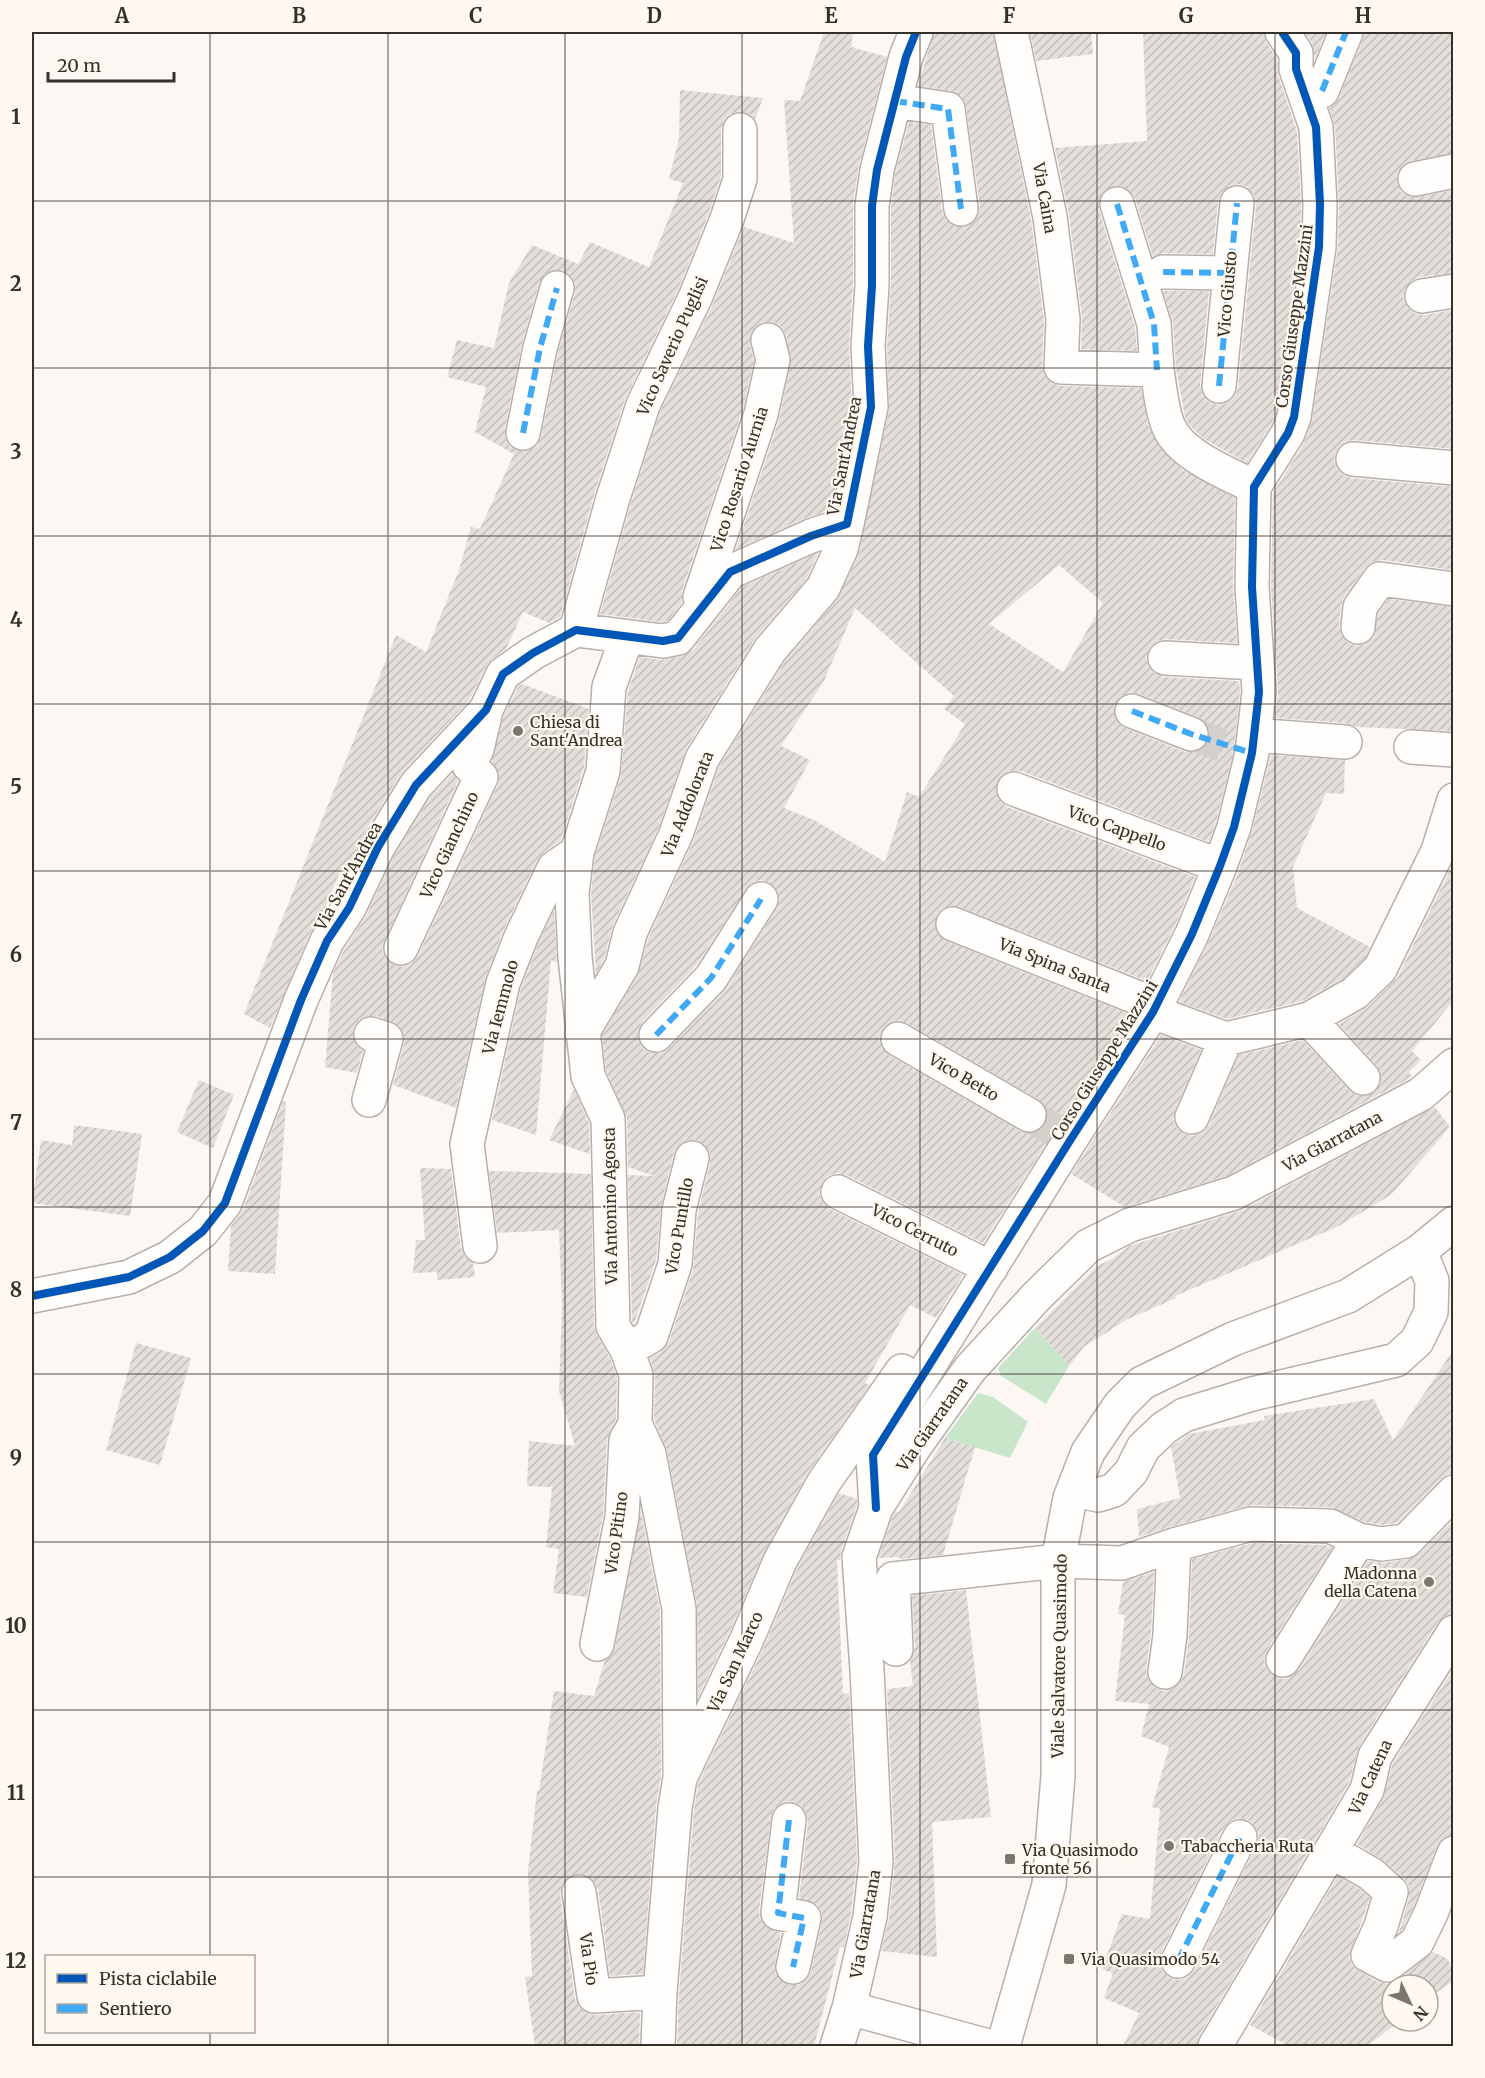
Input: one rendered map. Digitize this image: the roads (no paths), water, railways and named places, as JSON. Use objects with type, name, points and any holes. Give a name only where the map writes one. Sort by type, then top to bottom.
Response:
[{"type":"street","name":"Via Sant'Andrea","points":[[32,1296],[129,1277],[170,1257],[203,1231],[225,1203],[301,1000],[327,941],[349,908],[378,847],[416,785],[486,710],[503,674],[533,653],[576,630],[663,641],[678,638],[730,572],[811,536],[847,524],[871,407],[868,346],[872,286],[872,206],[877,170],[906,57],[916,32]]},
{"type":"street","name":"Via Caina","points":[[1011,32],[1050,217],[1063,319],[1061,367],[1157,370]]},
{"type":"street","name":"Corso Giuseppe Mazzini","points":[[876,1508],[873,1455],[991,1268],[1065,1136],[1155,1009],[1192,934],[1234,827],[1259,692],[1251,587],[1254,487],[1288,433],[1294,417],[1319,247],[1320,204],[1316,127],[1296,69],[1296,53],[1282,32]]},
{"type":"street","points":[[1322,91],[1346,32]]},
{"type":"street","points":[[895,101],[948,109],[961,209]]},
{"type":"street","name":"Vico Saverio Puglisi","points":[[576,630],[613,498],[643,405],[695,298],[728,219],[740,179],[740,130]]},
{"type":"street","points":[[1415,179],[1454,171]]},
{"type":"street","name":"Vico Giusto","points":[[1219,386],[1237,203]]},
{"type":"street","points":[[1117,204],[1154,324],[1157,370],[1168,426],[1192,454],[1254,487]]},
{"type":"street","points":[[1163,272],[1229,273]]},
{"type":"street","points":[[523,433],[540,348],[557,288]]},
{"type":"street","points":[[1422,296],[1454,291]]},
{"type":"street","name":"Vico Rosario Aurnia","points":[[694,616],[761,414],[773,360],[768,340]]},
{"type":"street","points":[[1353,459],[1454,468]]},
{"type":"street","name":"Via Addolorata","points":[[582,1033],[622,966],[630,933],[675,834],[702,759],[770,650],[823,588],[841,549],[847,524]]},
{"type":"street","points":[[1358,627],[1360,607],[1380,579],[1454,589]]},
{"type":"street","name":"Via Antonino Agosta","points":[[627,637],[609,687],[603,771],[577,852],[572,894],[575,957],[588,1076],[608,1119],[613,1326],[627,1350],[636,1375],[635,1424],[649,1454],[679,1609],[680,1778]]},
{"type":"street","points":[[1166,658],[1256,663]]},
{"type":"street","name":"Vico Gianchino","points":[[401,948],[481,777],[469,765],[477,749],[486,710]]},
{"type":"street","points":[[1132,711],[1191,734]]},
{"type":"street","points":[[1249,747],[1345,742]]},
{"type":"street","points":[[1411,747],[1454,750]]},
{"type":"street","name":"Vico Cappello","points":[[1014,789],[1220,866]]},
{"type":"street","points":[[1192,1117],[1226,1039],[1309,1019],[1355,993],[1380,969],[1438,851],[1453,806]]},
{"type":"street","name":"Via Iemmolo","points":[[480,1246],[467,1144],[471,1120],[507,974],[521,937],[554,868],[577,852]]},
{"type":"street","points":[[656,1035],[711,978],[761,899]]},
{"type":"street","name":"Via Spina Santa","points":[[953,924],[1226,1039]]},
{"type":"street","points":[[1309,1019],[1363,1077]]},
{"type":"street","points":[[369,1100],[386,1039],[371,1034]]},
{"type":"street","name":"Vico Betto","points":[[898,1039],[1029,1115]]},
{"type":"street","name":"Via Giarratana","points":[[837,2046],[849,2008],[870,1917],[876,1862],[859,1557],[876,1508],[913,1449],[970,1370],[1036,1297],[1088,1246],[1130,1226],[1234,1193],[1421,1094],[1454,1065]]},
{"type":"street","name":"Vico Puntillo","points":[[627,1350],[651,1336],[675,1264],[679,1210],[692,1158]]},
{"type":"street","name":"Vico Cerruto","points":[[838,1192],[991,1268]]},
{"type":"street","name":"Viale Salvatore Quasimodo","points":[[1003,2046],[1049,1885],[1058,1776],[1058,1561],[1070,1498],[1088,1452],[1120,1405],[1142,1383],[1233,1339],[1348,1296],[1420,1251],[1454,1222]]},
{"type":"street","points":[[1074,1490],[1098,1495],[1114,1490],[1131,1472],[1143,1448],[1164,1428],[1184,1415],[1252,1394],[1396,1360],[1417,1341],[1431,1312],[1432,1281],[1420,1251]]},
{"type":"street","name":"Via San Marco","points":[[658,2046],[660,1992],[675,1808],[680,1778],[747,1639],[780,1561],[824,1482],[916,1352],[950,1334]]},
{"type":"street","name":"Vico Pitino","points":[[597,1644],[622,1516],[626,1440],[635,1424]]},
{"type":"street","points":[[896,1648],[893,1579],[1058,1561],[1122,1563],[1174,1545],[1251,1524],[1330,1526],[1355,1546],[1406,1541],[1454,1492]]},
{"type":"street","points":[[1165,1672],[1170,1635],[1174,1545]]},
{"type":"street","points":[[1283,1660],[1355,1546]]},
{"type":"street","name":"Via Catena","points":[[1215,2046],[1367,1790],[1375,1756],[1454,1632]]},
{"type":"street","points":[[789,1820],[778,1913],[804,1918],[794,1967]]},
{"type":"street","points":[[1178,1960],[1240,1837]]},
{"type":"street","points":[[1331,1851],[1371,1874],[1391,1892],[1382,1926],[1368,1956],[1387,1965],[1417,1942],[1454,1853]]},
{"type":"street","name":"Via Pio","points":[[579,1892],[594,1996],[660,1992]]},
{"type":"street","points":[[849,2008],[988,2046]]},
{"type":"tunnel","points":[[1191,734],[1242,752]]},
{"type":"tunnel","points":[[1029,1115],[1059,1133]]},
{"type":"place","name":"Chiesa di Sant'Andrea","points":[[518,731]]},
{"type":"place","name":"Madonna della Catena","points":[[1429,1582]]},
{"type":"place","name":"Tabaccheria Ruta","points":[[1169,1846]]},
{"type":"place","name":"Via Quasimodo fronte 56","points":[[1010,1859]]},
{"type":"place","name":"Via Quasimodo 54","points":[[1069,1959]]}]
